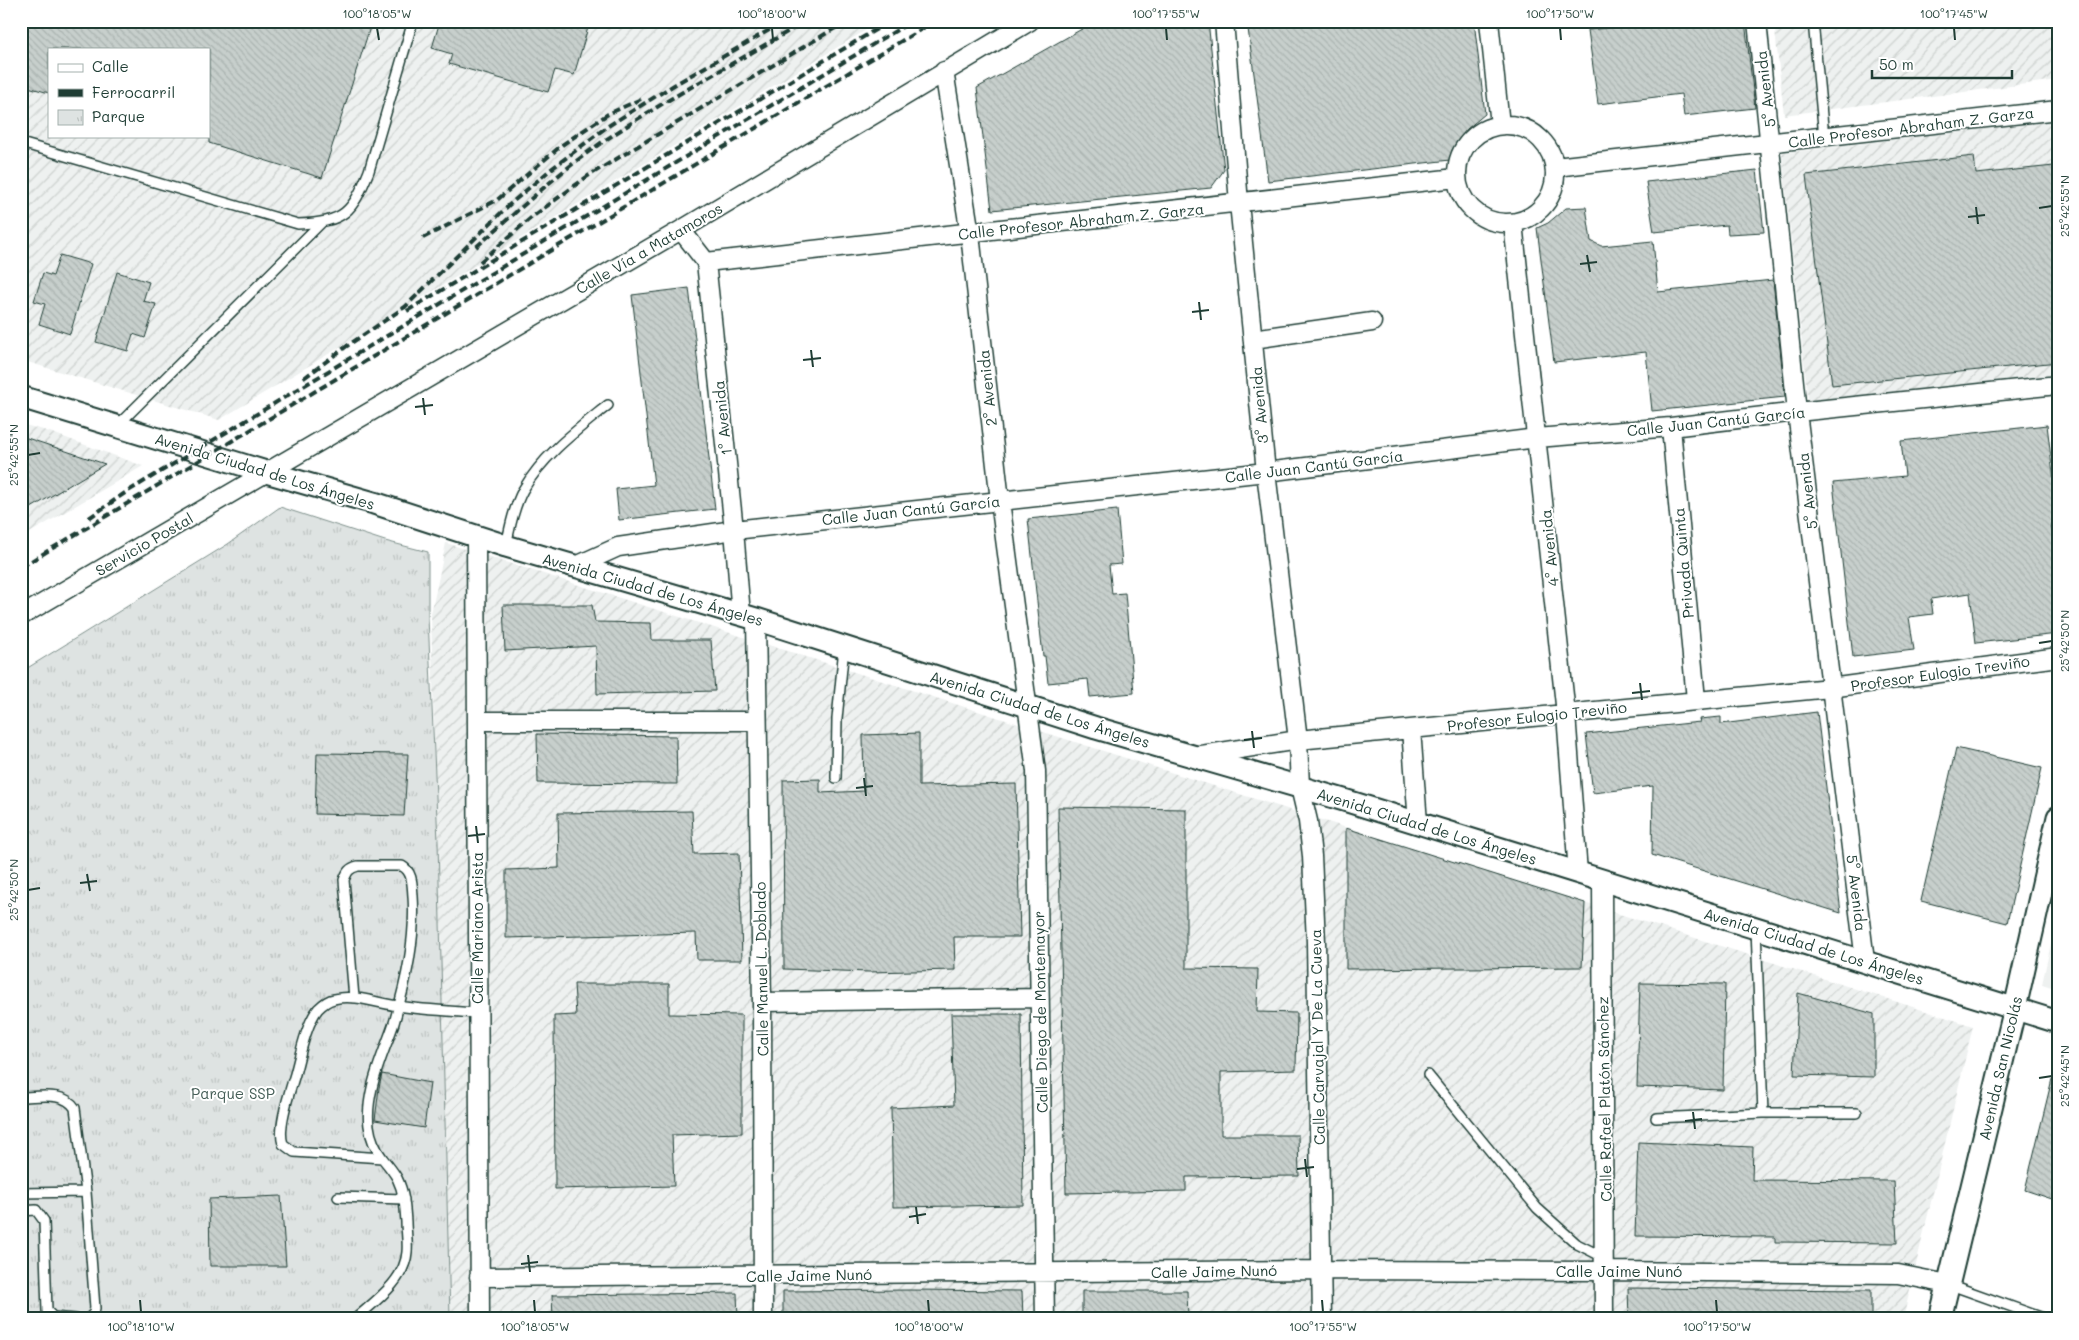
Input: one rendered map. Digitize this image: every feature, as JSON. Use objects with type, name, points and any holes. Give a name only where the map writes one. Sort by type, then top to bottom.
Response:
[{"type":"street","name":"Calle Vía a Matamoros","points":[[266,472],[681,230],[1030,21]]},
{"type":"street","name":"3° Avenida","points":[[1224,21],[1238,203],[1266,472],[1298,740],[1300,787]]},
{"type":"street","points":[[1489,21],[1500,125]]},
{"type":"street","name":"5° Avenida","points":[[1757,21],[1798,412],[1830,688],[1865,961]]},
{"type":"street","name":"2° Avenida","points":[[944,71],[970,234],[1000,500],[1028,706]]},
{"type":"street","name":"Calle Profesor Abraham Z. Garza","points":[[1555,167],[2058,110]]},
{"type":"street","points":[[1500,125],[1512,125],[1528,129],[1541,139],[1550,152],[1555,167],[1555,183],[1550,197],[1540,210],[1528,218],[1513,223],[1496,222],[1481,217],[1469,207],[1460,194],[1456,178],[1458,160],[1466,144],[1479,132],[1500,125]]},
{"type":"street","name":"Calle Profesor Abraham Z. Garza","points":[[706,262],[970,234],[1456,178]]},
{"type":"street","name":"4° Avenida","points":[[1513,223],[1566,714],[1578,873]]},
{"type":"street","points":[[681,230],[706,262]]},
{"type":"street","name":"1° Avenida","points":[[706,262],[734,530],[748,617]]},
{"type":"street","points":[[1253,339],[1372,322]]},
{"type":"street","name":"Calle Juan Cantú García","points":[[574,567],[618,547],[734,530],[1266,472],[1537,438],[1670,427],[2058,385]]},
{"type":"street","name":"Avenida Ciudad de Los Ángeles","points":[[21,397],[374,503],[574,567],[748,617],[1096,728],[1418,823],[2058,1022]]},
{"type":"street","name":"Privada Quinta","points":[[1670,427],[1696,700]]},
{"type":"street","name":"Servicio Postal","points":[[21,616],[266,472]]},
{"type":"street","name":"Calle Mariano Arista","points":[[476,537],[480,1319]]},
{"type":"street","name":"Calle Manuel L. Doblado","points":[[748,617],[757,721],[762,1002],[762,1319]]},
{"type":"street","name":"Profesor Eulogio Treviño","points":[[1195,756],[1298,740],[1830,688],[2058,656]]},
{"type":"street","name":"Calle Diego de Montemayor","points":[[1028,706],[1036,771],[1045,1319]]},
{"type":"street","points":[[477,721],[757,721]]},
{"type":"street","points":[[1411,729],[1418,823]]},
{"type":"street","name":"Calle Carvajal Y De La Cueva","points":[[1300,787],[1308,821],[1313,875],[1322,1319]]},
{"type":"street","name":"Avenida San Nicolás","points":[[1940,1319],[2047,881],[2058,817]]},
{"type":"street","name":"Calle Rafael Platón Sánchez","points":[[1602,880],[1604,1319]]},
{"type":"street","points":[[762,1002],[1039,998]]},
{"type":"street","name":"Calle Jaime Nunó","points":[[479,1277],[1322,1270],[1605,1264],[1898,1274],[1948,1284]]},
{"type":"lane","points":[[21,142],[298,224],[321,223],[340,217],[352,207],[359,195],[369,171],[413,21]]},
{"type":"lane","points":[[1813,21],[1824,137]]},
{"type":"lane","points":[[117,426],[321,223]]},
{"type":"lane","points":[[506,546],[514,512],[522,491],[537,468],[569,436],[608,405]]},
{"type":"lane","points":[[836,778],[837,719],[844,647]]},
{"type":"lane","points":[[354,998],[344,880],[346,874],[353,867],[358,866],[402,866],[409,873],[412,882],[414,918],[411,955],[398,1006],[373,1085],[368,1108],[368,1125],[371,1138],[382,1158],[396,1176],[404,1199],[407,1253],[403,1266],[383,1295],[355,1319]]},
{"type":"lane","points":[[1756,928],[1763,1113]]},
{"type":"lane","points":[[382,1158],[294,1152],[287,1149],[281,1139],[288,1097],[312,1019],[325,1003],[334,999],[354,998],[398,1006],[478,1013]]},
{"type":"lane","points":[[1428,1075],[1537,1208],[1577,1244],[1605,1264]]},
{"type":"lane","points":[[21,1097],[56,1096],[71,1102],[77,1116],[86,1192],[95,1308],[94,1314],[88,1319]]},
{"type":"lane","points":[[1656,1118],[1763,1113],[1857,1113]]},
{"type":"lane","points":[[21,1194],[86,1192]]},
{"type":"lane","points":[[338,1197],[404,1199]]},
{"type":"lane","points":[[21,1211],[36,1210],[44,1221],[47,1312],[53,1317],[76,1319]]},
{"type":"lane","points":[[1948,1284],[2046,1319]]},
{"type":"shaded area","points":[[21,21],[881,21],[219,420],[21,360]]},
{"type":"shaded area","points":[[1774,21],[2058,21],[2058,80],[1784,115]]},
{"type":"shaded area","points":[[2052,121],[2058,233],[2058,374],[1808,401],[1782,153]]},
{"type":"shaded area","points":[[21,424],[47,431],[143,466],[21,538]]},
{"type":"shaded area","points":[[446,543],[1973,1026],[1903,1319],[450,1319],[431,614]]},
{"type":"shaded area","points":[[2058,912],[2058,989],[2042,984]]},
{"type":"green space","name":"Parque SSP","points":[[280,507],[385,541],[428,552],[428,617],[438,842],[450,1319],[21,1319],[21,672],[228,544]]},
{"type":"building","points":[[21,21],[372,21],[322,178],[209,143],[210,48],[48,48],[48,93],[21,85]]},
{"type":"building","points":[[440,21],[590,21],[574,75],[555,70],[548,92],[449,64],[452,54],[432,48]]},
{"type":"building","points":[[1096,21],[1208,21],[1224,170],[1211,188],[992,210],[977,88]]},
{"type":"building","points":[[1247,21],[1474,21],[1485,114],[1467,129],[1452,150],[1450,160],[1268,181]]},
{"type":"building","points":[[1678,21],[1745,21],[1755,108],[1684,116],[1681,94],[1598,104],[1588,30]]},
{"type":"building","points":[[1974,156],[1976,174],[2054,166],[2058,233],[2058,362],[1832,385],[1806,175]]},
{"type":"building","points":[[1757,170],[1764,232],[1728,234],[1727,225],[1654,232],[1646,182]]},
{"type":"building","points":[[1586,207],[1591,241],[1601,246],[1653,241],[1658,292],[1773,280],[1785,397],[1652,411],[1646,352],[1554,362],[1537,228],[1548,223],[1566,208]]},
{"type":"building","points":[[60,255],[91,264],[70,334],[39,324],[45,304],[34,301],[43,273],[53,276]]},
{"type":"building","points":[[117,272],[149,282],[143,301],[156,304],[145,338],[133,334],[128,351],[96,342]]},
{"type":"building","points":[[689,288],[715,509],[619,520],[616,489],[654,485],[632,295]]},
{"type":"building","points":[[2047,425],[2058,514],[2058,524],[2051,524],[2058,575],[2058,634],[1976,643],[1970,593],[1931,599],[1933,614],[1909,617],[1914,650],[1853,657],[1833,483],[1905,476],[1901,441]]},
{"type":"building","points":[[21,436],[105,464],[21,514]]},
{"type":"building","points":[[1117,510],[1122,564],[1109,565],[1112,594],[1125,593],[1134,693],[1090,697],[1088,679],[1048,683],[1045,656],[1043,656],[1028,519]]},
{"type":"building","points":[[503,605],[592,605],[595,622],[651,623],[652,640],[711,640],[715,691],[597,694],[596,646],[505,651]]},
{"type":"building","points":[[1817,712],[1841,913],[1652,855],[1653,786],[1593,793],[1586,734],[1700,722],[1699,719],[1721,717],[1721,724]]},
{"type":"building","points":[[919,733],[919,786],[1016,784],[1020,937],[954,937],[955,970],[869,972],[784,969],[783,780],[820,779],[820,793],[864,791],[863,735]]},
{"type":"building","points":[[537,734],[676,736],[677,784],[538,783]]},
{"type":"building","points":[[1956,748],[2042,768],[2007,923],[1921,901]]},
{"type":"building","points":[[317,753],[408,754],[404,816],[315,814]]},
{"type":"building","points":[[1058,807],[1186,809],[1186,968],[1258,969],[1257,1012],[1297,1013],[1296,1070],[1221,1072],[1221,1135],[1298,1135],[1299,1176],[1186,1177],[1186,1191],[1066,1193]]},
{"type":"building","points":[[692,811],[694,854],[739,853],[742,960],[697,960],[696,933],[506,938],[506,870],[559,868],[558,813]]},
{"type":"building","points":[[1346,828],[1585,903],[1582,967],[1346,969]]},
{"type":"building","points":[[1640,983],[1725,984],[1723,1090],[1637,1087]]},
{"type":"building","points":[[574,984],[669,984],[669,1014],[742,1015],[742,1133],[672,1135],[674,1186],[555,1189],[554,1016],[576,1015]]},
{"type":"building","points":[[1798,993],[1874,1014],[1874,1077],[1794,1075]]},
{"type":"building","points":[[951,1014],[1021,1014],[1023,1205],[893,1207],[891,1108],[954,1105]]},
{"type":"building","points":[[382,1074],[430,1083],[424,1128],[375,1120]]},
{"type":"building","points":[[2052,1079],[2058,1080],[2058,1201],[2025,1190]]},
{"type":"building","points":[[1638,1142],[1753,1147],[1752,1180],[1894,1181],[1897,1243],[1775,1242],[1775,1237],[1635,1236]]},
{"type":"building","points":[[281,1196],[286,1266],[210,1266],[209,1199]]},
{"type":"building","points":[[1628,1288],[1871,1290],[1871,1319],[1629,1319]]},
{"type":"building","points":[[783,1291],[1022,1291],[1023,1319],[783,1319]]},
{"type":"building","points":[[1082,1291],[1187,1291],[1188,1319],[1082,1319]]},
{"type":"building","points":[[737,1293],[738,1319],[553,1319],[552,1295]]},
{"type":"railway","points":[[304,378],[405,307],[509,205],[550,170],[608,126],[674,85],[785,21]]},
{"type":"railway","points":[[476,247],[552,180],[601,143],[677,95],[806,21]]},
{"type":"railway","points":[[480,262],[532,217],[588,176],[847,21]]},
{"type":"railway","points":[[407,311],[890,21]]},
{"type":"railway","points":[[89,518],[125,493],[912,21]]},
{"type":"railway","points":[[21,567],[935,21]]},
{"type":"railway","points":[[423,238],[497,200],[562,145],[608,114],[641,99]]}]
